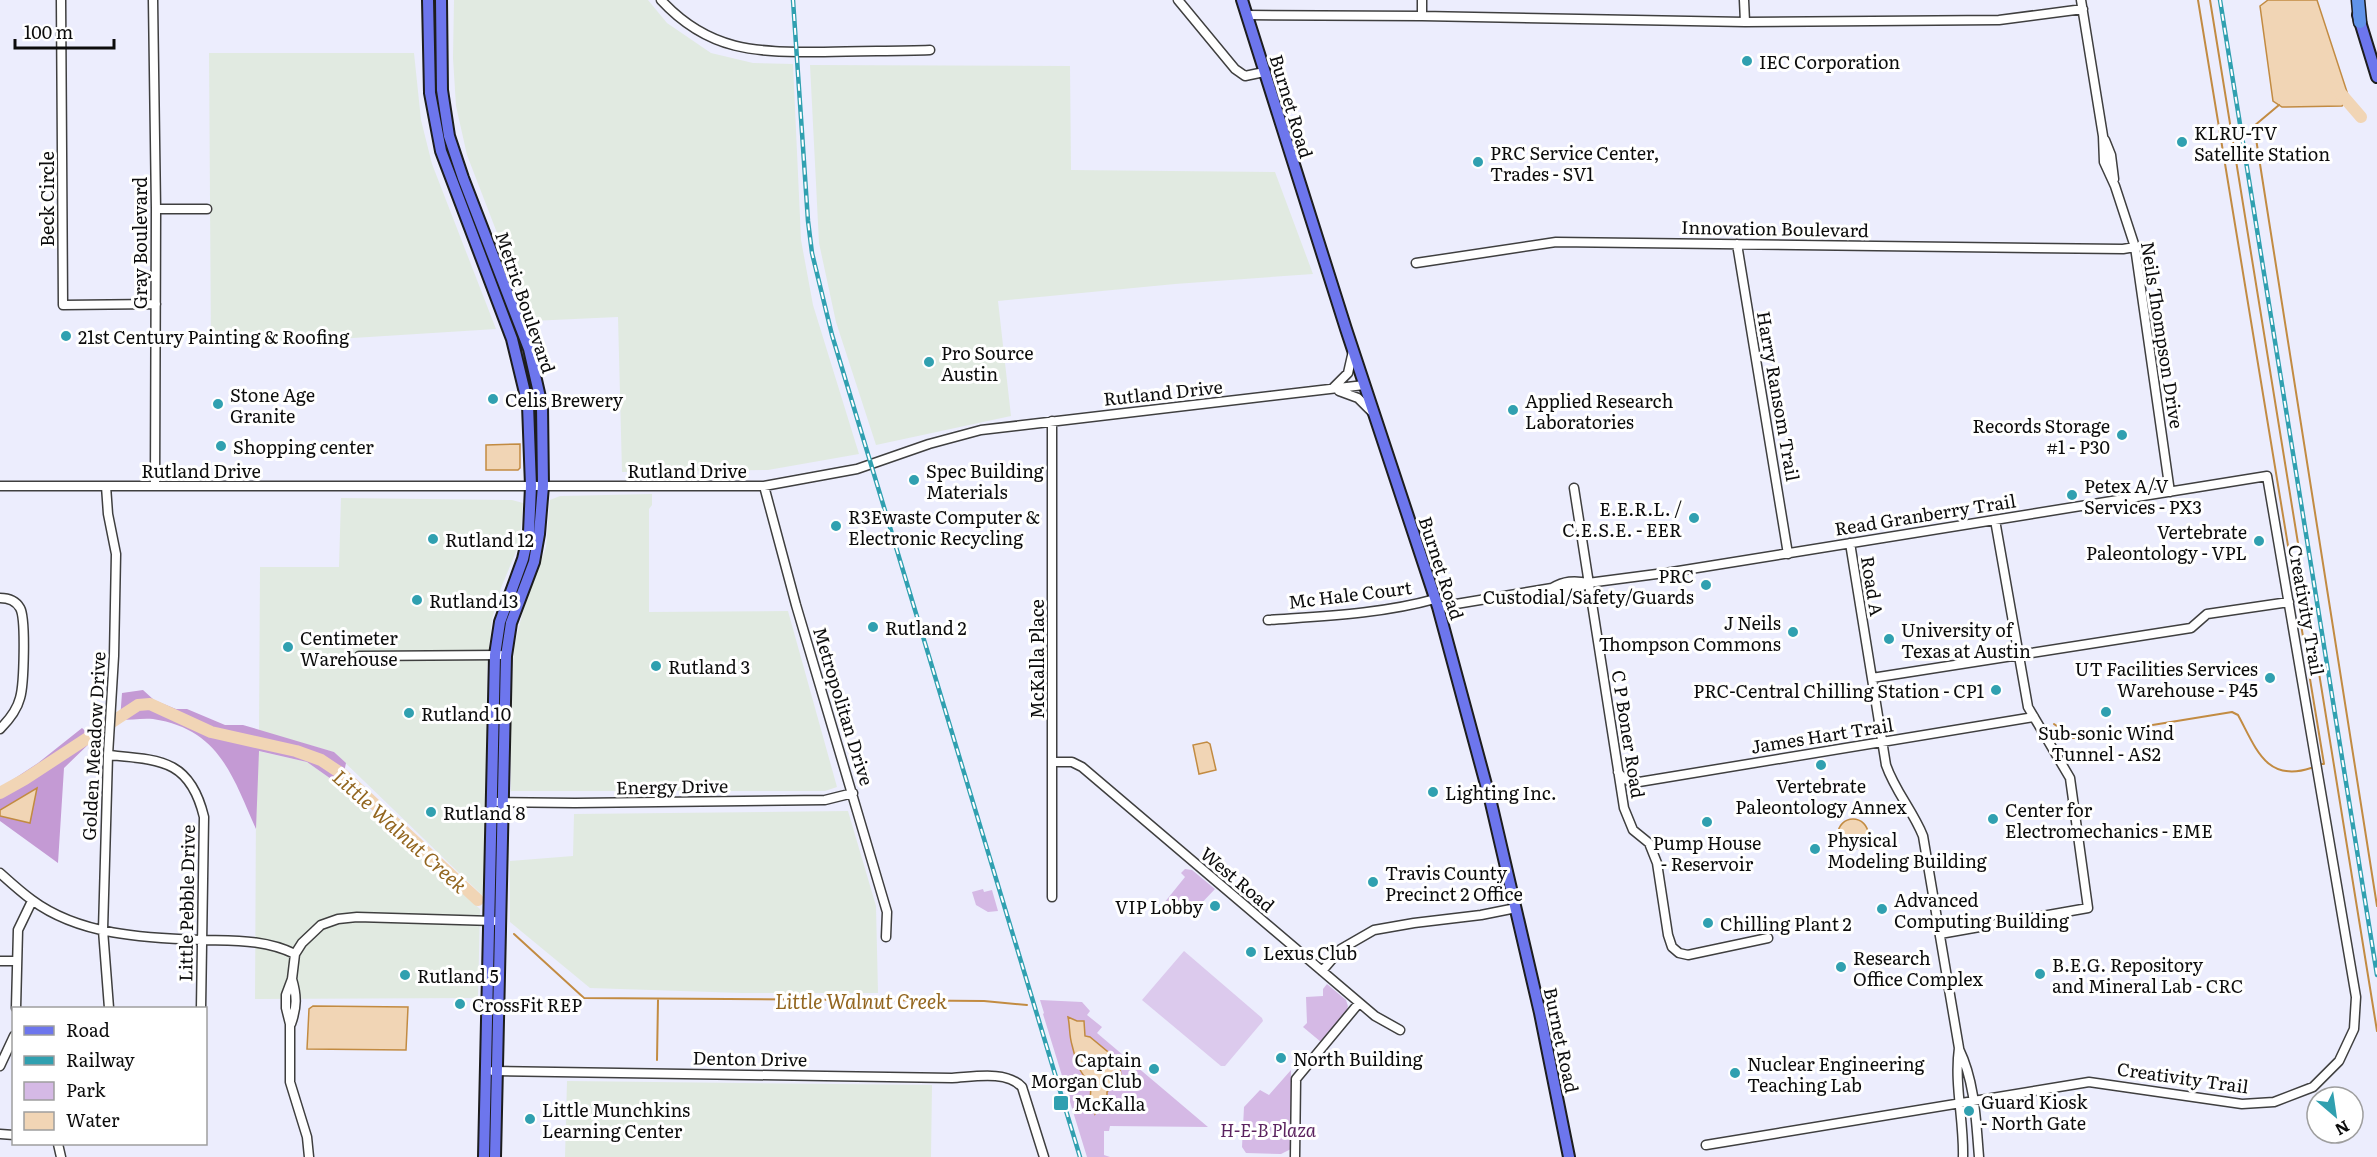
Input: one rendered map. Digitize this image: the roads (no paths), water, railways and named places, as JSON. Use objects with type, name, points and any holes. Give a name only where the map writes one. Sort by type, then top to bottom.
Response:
[{"type":"highway","points":[[2356,0],[2360,22]]},
{"type":"main road","name":"Metric Boulevard","points":[[428,0],[428,67],[436,129],[450,178],[512,339],[528,405],[537,486]]},
{"type":"main road","name":"Metric Boulevard","points":[[441,0],[441,82],[447,126],[460,172],[524,335],[535,369],[542,406],[537,486],[537,551],[505,626],[501,655],[492,1071],[495,1157]]},
{"type":"main road","name":"Burnet Road","points":[[1242,0],[1436,603],[1480,758],[1540,1013],[1566,1156]]},
{"type":"main road","points":[[2360,22],[2377,77]]},
{"type":"main road","points":[[436,129],[447,126]]},
{"type":"main road","points":[[512,339],[524,335]]},
{"type":"main road","name":"Metric Boulevard","points":[[484,1157],[492,1071]]},
{"type":"street","name":"Beck Circle","points":[[61,0],[63,304],[156,304]]},
{"type":"street","name":"Gray Boulevard","points":[[153,0],[156,209],[155,486]]},
{"type":"street","points":[[661,0],[681,19],[702,34],[746,50],[783,53],[930,50]]},
{"type":"street","points":[[1178,0],[1235,69],[1245,76],[1264,72]]},
{"type":"street","points":[[1422,0],[1422,16]]},
{"type":"street","points":[[1744,0],[1745,22]]},
{"type":"street","points":[[1247,15],[1745,22],[1999,20],[2082,5]]},
{"type":"street","name":"Neils Thompson Drive","points":[[2082,5],[2103,136],[2113,160],[2115,186],[2134,247],[2170,492]]},
{"type":"street","points":[[156,209],[207,209]]},
{"type":"street","name":"Innovation Boulevard","points":[[1416,263],[1556,242],[2117,249],[2134,247]]},
{"type":"street","name":"Harry Ransom Trail","points":[[1737,244],[1788,554]]},
{"type":"street","points":[[1330,390],[1348,374],[1353,350]]},
{"type":"street","name":"Rutland Drive","points":[[0,486],[764,486],[857,469],[966,434],[1052,421],[1364,385]]},
{"type":"street","points":[[1330,390],[1352,395],[1374,414]]},
{"type":"street","name":"McKalla Place","points":[[1052,421],[1052,897]]},
{"type":"street","name":"Read Granberry Trail","points":[[1436,603],[1552,588],[1561,583],[1576,580],[1588,583],[1788,554],[2267,477]]},
{"type":"street","name":"Creativity Trail","points":[[1706,1145],[2089,1082],[2242,1104],[2274,1102],[2313,1087],[2339,1061],[2354,1029],[2356,997],[2267,477]]},
{"type":"street","name":"Golden Meadow Drive","points":[[106,486],[108,514],[116,554],[103,930],[109,1007]]},
{"type":"street","name":"Metropolitan Drive","points":[[764,486],[796,605],[887,912],[886,937]]},
{"type":"street","name":"C P Boner Road","points":[[1574,488],[1623,808],[1633,830],[1649,843],[1657,863],[1668,935],[1672,947],[1679,953],[1688,955],[1768,938]]},
{"type":"street","points":[[1940,934],[2088,908],[2070,778],[2028,707],[1995,520]]},
{"type":"street","name":"Road A","points":[[1850,543],[1882,741],[1891,779],[1912,811],[1923,836],[1959,1048]]},
{"type":"street","points":[[0,598],[17,604],[22,610],[24,625],[21,695],[14,712],[0,729]]},
{"type":"street","points":[[1872,678],[2191,628],[2207,615],[2289,602]]},
{"type":"street","name":"Mc Hale Court","points":[[1268,620],[1349,614],[1436,603]]},
{"type":"street","points":[[359,656],[501,655]]},
{"type":"street","name":"James Hart Trail","points":[[1618,772],[1624,779],[1639,782],[2034,717]]},
{"type":"street","name":"Little Pebble Drive","points":[[108,755],[153,759],[169,765],[184,775],[194,787],[204,817],[201,1007]]},
{"type":"street","name":"West Road","points":[[1052,762],[1072,762],[1082,767],[1359,1003],[1400,1030]]},
{"type":"street","name":"Energy Drive","points":[[497,802],[825,800],[853,793]]},
{"type":"street","points":[[0,873],[32,901],[78,922],[103,930],[152,938],[258,941],[279,946],[295,954]]},
{"type":"street","points":[[16,1007],[18,930],[32,901]]},
{"type":"street","points":[[1322,971],[1341,949],[1374,930],[1516,908]]},
{"type":"street","points":[[309,1157],[306,1129],[290,1082],[290,1024],[297,1008],[297,995],[292,979],[295,954],[310,933],[321,925],[338,919],[357,917],[495,921]]},
{"type":"street","points":[[0,961],[16,961]]},
{"type":"street","points":[[1295,1157],[1296,1079],[1359,1003]]},
{"type":"street","points":[[0,1066],[12,1040]]},
{"type":"street","points":[[1959,1048],[1966,1064],[1974,1100],[1979,1157]]},
{"type":"street","points":[[1959,1048],[1957,1061],[1964,1129],[1963,1157]]},
{"type":"street","name":"Denton Drive","points":[[492,1071],[1004,1077],[1013,1079],[1022,1087],[1044,1157]]},
{"type":"water","points":[[2268,0],[2317,0],[2349,98],[2342,106],[2282,107],[2273,101],[2260,6]]},
{"type":"water","points":[[520,444],[520,468],[518,470],[486,470],[486,445]]},
{"type":"water","points":[[1207,742],[1210,744],[1216,770],[1199,774],[1193,745]]},
{"type":"water","points":[[37,788],[30,823],[0,816],[0,810]]},
{"type":"water","points":[[1853,819],[1864,823],[1868,834],[1864,845],[1853,849],[1842,845],[1838,834],[1842,823]]},
{"type":"water","points":[[313,1006],[408,1007],[406,1050],[307,1049],[309,1009]]},
{"type":"water","points":[[1068,1017],[1084,1021],[1085,1036],[1090,1037],[1119,1061],[1121,1075],[1107,1092],[1107,1100],[1095,1114],[1094,1103],[1089,1103],[1090,1088],[1074,1054]]},
{"type":"waterway","points":[[2198,0],[2324,764],[2322,764]]},
{"type":"waterway","points":[[2210,0],[2377,1031]]},
{"type":"waterway","points":[[2336,88],[2361,117]]},
{"type":"waterway","points":[[2279,105],[2254,126],[2377,906]]},
{"type":"waterway","name":"Little Walnut Creek","points":[[0,793],[138,705],[150,704],[211,732],[296,751],[321,760],[342,774],[478,900]]},
{"type":"waterway","points":[[2054,724],[2073,738],[2232,712],[2238,715],[2264,760],[2273,767],[2283,771],[2311,768]]},
{"type":"waterway","name":"Little Walnut Creek","points":[[514,934],[584,998],[984,1001],[1027,1005]]},
{"type":"waterway","name":"Little Walnut Creek","points":[[657,1060],[658,1000]]},
{"type":"railway","points":[[793,0],[808,221],[812,253],[832,335],[1080,1157]]},
{"type":"railway","points":[[2220,0],[2377,975]]},
{"type":"place","name":"IEC Corporation","points":[[1747,61]]},
{"type":"place","name":"KLRU-TV Satellite Station","points":[[2182,142]]},
{"type":"place","name":"PRC Service Center, Trades - SV1","points":[[1478,162]]},
{"type":"place","name":"21st Century Painting & Roofing","points":[[66,336]]},
{"type":"place","name":"Pro Source Austin","points":[[929,362]]},
{"type":"place","name":"Celis Brewery","points":[[493,399]]},
{"type":"place","name":"Stone Age Granite","points":[[218,404]]},
{"type":"place","name":"Applied Research Laboratories","points":[[1513,410]]},
{"type":"place","name":"Records Storage #1 - P30","points":[[2122,435]]},
{"type":"place","name":"Shopping center","points":[[221,446]]},
{"type":"place","name":"Spec Building Materials","points":[[914,480]]},
{"type":"place","name":"Petex A/V Services - PX3","points":[[2072,495]]},
{"type":"place","name":"E.E.R.L. / C.E.S.E. - EER","points":[[1694,518]]},
{"type":"place","name":"R3Ewaste Computer & Electronic Recycling","points":[[836,526]]},
{"type":"place","name":"Rutland 12","points":[[433,539]]},
{"type":"place","name":"Vertebrate Paleontology - VPL","points":[[2259,541]]},
{"type":"place","name":"PRC Custodial/Safety/Guards","points":[[1706,585]]},
{"type":"place","name":"Rutland 13","points":[[417,600]]},
{"type":"place","name":"Rutland 2","points":[[873,627]]},
{"type":"place","name":"J Neils Thompson Commons","points":[[1793,632]]},
{"type":"place","name":"University of Texas at Austin","points":[[1889,639]]},
{"type":"place","name":"Centimeter Warehouse","points":[[288,647]]},
{"type":"place","name":"Rutland 3","points":[[656,666]]},
{"type":"place","name":"UT Facilities Services Warehouse - P45","points":[[2270,678]]},
{"type":"place","name":"PRC-Central Chilling Station - CP1","points":[[1996,690]]},
{"type":"place","name":"Sub-sonic Wind Tunnel - AS2","points":[[2106,712]]},
{"type":"place","name":"Rutland 10","points":[[409,713]]},
{"type":"place","name":"Vertebrate Paleontology Annex","points":[[1821,765]]},
{"type":"place","name":"Lighting Inc.","points":[[1433,792]]},
{"type":"place","name":"Rutland 8","points":[[431,812]]},
{"type":"place","name":"Center for Electromechanics - EME","points":[[1993,819]]},
{"type":"place","name":"Pump House - Reservoir","points":[[1707,822]]},
{"type":"place","name":"Physical Modeling Building","points":[[1815,849]]},
{"type":"place","name":"Travis County Precinct 2 Office","points":[[1373,882]]},
{"type":"place","name":"VIP Lobby","points":[[1215,906]]},
{"type":"place","name":"Advanced Computing Building","points":[[1882,909]]},
{"type":"place","name":"Chilling Plant 2","points":[[1708,923]]},
{"type":"place","name":"Lexus Club","points":[[1251,952]]},
{"type":"place","name":"Research Office Complex","points":[[1841,967]]},
{"type":"place","name":"B.E.G. Repository and Mineral Lab - CRC","points":[[2040,974]]},
{"type":"place","name":"Rutland 5","points":[[405,975]]},
{"type":"place","name":"CrossFit REP","points":[[460,1004]]},
{"type":"place","name":"North Building","points":[[1281,1058]]},
{"type":"place","name":"Captain Morgan Club","points":[[1154,1069]]},
{"type":"place","name":"Nuclear Engineering Teaching Lab","points":[[1735,1073]]},
{"type":"place","name":"McKalla","points":[[1061,1103]]},
{"type":"place","name":"Guard Kiosk - North Gate","points":[[1969,1111]]},
{"type":"place","name":"Little Munchkins Learning Center","points":[[530,1119]]},
{"type":"park label","name":"H-E-B Plaza","points":[[1268,1129]]}]
